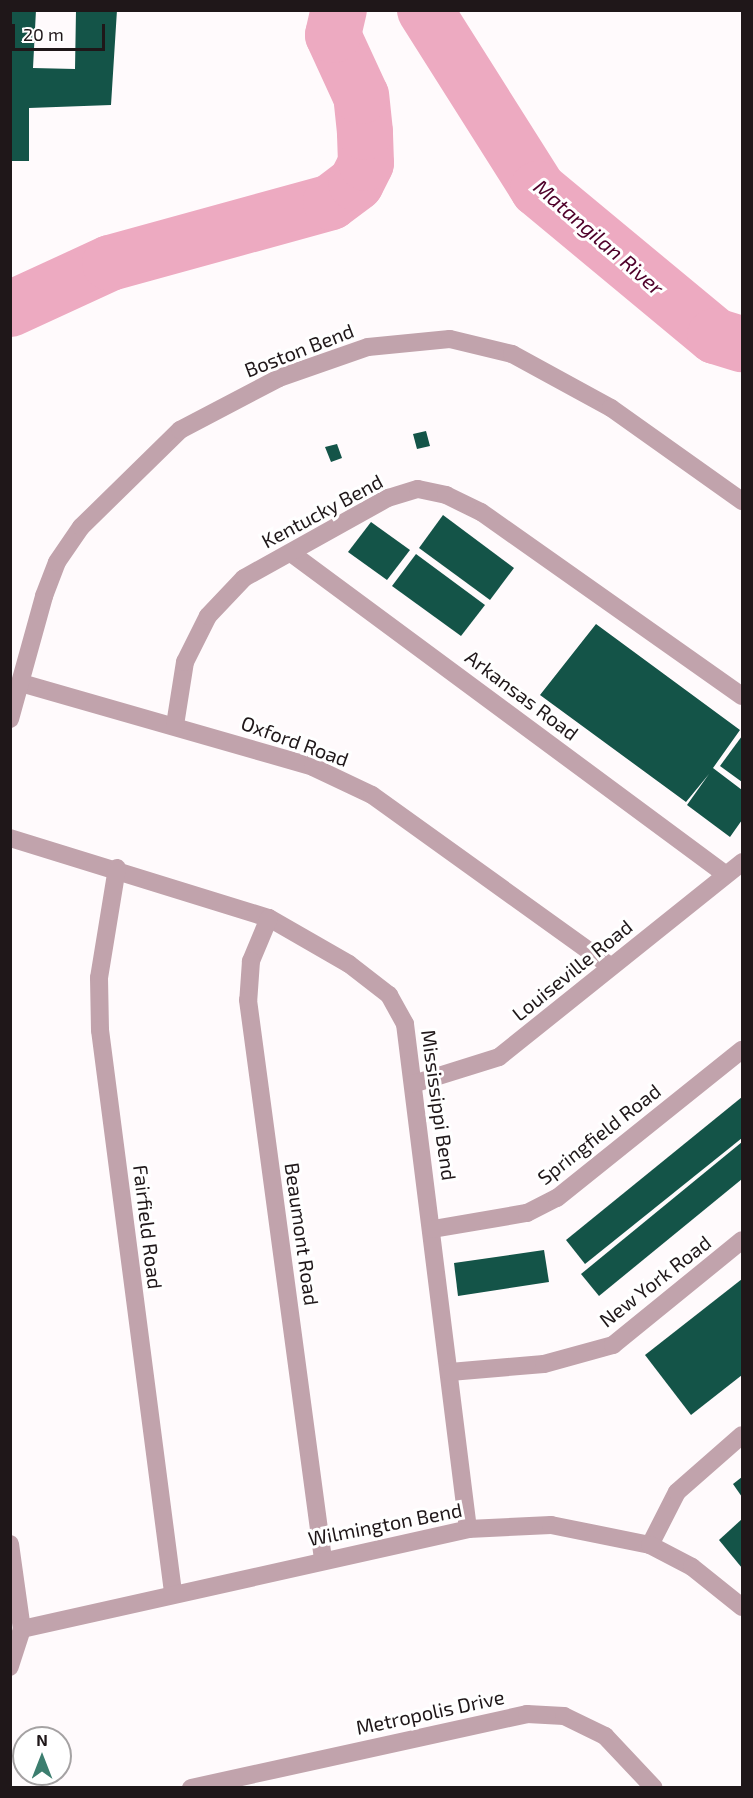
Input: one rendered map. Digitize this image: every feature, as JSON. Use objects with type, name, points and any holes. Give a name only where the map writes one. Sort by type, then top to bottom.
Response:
[{"type":"street","name":"Boston Bend","points":[[10,719],[57,562],[81,527],[165,443],[198,419],[279,378],[368,346],[450,339],[512,354],[610,408],[742,501]]},
{"type":"street","name":"Kentucky Bend","points":[[175,724],[185,662],[208,616],[244,578],[388,498],[418,489],[446,495],[481,512],[742,696]]},
{"type":"street","name":"Arkansas Road","points":[[291,553],[725,874]]},
{"type":"street","name":"Oxford Road","points":[[21,683],[175,724],[313,767],[372,795],[611,967]]},
{"type":"street","name":"Mississippi Bend","points":[[10,838],[117,868],[269,918],[349,964],[389,995],[405,1024],[433,1229],[468,1529]]},
{"type":"street","name":"Louiseville Road","points":[[413,1083],[499,1057],[742,861]]},
{"type":"street","name":"Fairfield Road","points":[[117,868],[99,978],[100,1030],[173,1592]]},
{"type":"street","name":"Beaumont Road","points":[[269,918],[251,961],[248,1000],[323,1559]]},
{"type":"street","name":"Springfield Road","points":[[433,1229],[527,1213],[557,1198],[742,1050]]},
{"type":"street","name":"New York Road","points":[[450,1372],[544,1364],[613,1345],[742,1240]]},
{"type":"street","points":[[650,1545],[677,1492],[742,1435]]},
{"type":"street","name":"Wilmington Bend","points":[[22,1629],[173,1592],[468,1529],[551,1525],[650,1545],[692,1568],[742,1607]]},
{"type":"street","points":[[10,1544],[22,1629],[10,1667]]},
{"type":"street","name":"Metropolis Drive","points":[[191,1788],[527,1714],[564,1716],[605,1736],[654,1788]]},
{"type":"building","points":[[10,10],[36,10],[33,68],[75,69],[76,10],[117,10],[111,105],[29,108],[29,161],[10,161]]},
{"type":"building","points":[[426,431],[430,446],[417,449],[413,434]]},
{"type":"building","points":[[337,444],[342,458],[331,462],[325,447]]},
{"type":"building","points":[[443,515],[514,568],[490,600],[419,548]]},
{"type":"building","points":[[371,522],[410,550],[387,580],[348,552]]},
{"type":"building","points":[[416,554],[485,605],[461,636],[392,586]]},
{"type":"building","points":[[596,624],[740,730],[713,768],[742,790],[742,820],[730,837],[687,805],[709,774],[686,802],[540,695]]},
{"type":"building","points":[[742,736],[742,782],[720,766]]},
{"type":"building","points":[[742,1097],[742,1138],[585,1264],[566,1240]]},
{"type":"building","points":[[742,1142],[742,1179],[599,1296],[581,1274]]},
{"type":"building","points":[[544,1250],[549,1282],[458,1296],[454,1263]]},
{"type":"building","points":[[742,1279],[742,1375],[691,1415],[645,1355]]},
{"type":"building","points":[[742,1477],[742,1497],[733,1484]]},
{"type":"building","points":[[742,1519],[742,1568],[719,1540]]},
{"type":"waterway","points":[[10,309],[110,263],[331,202],[356,183],[366,163],[365,132],[361,96],[333,35],[339,10]]},
{"type":"waterway","name":"Matangilan River","points":[[425,10],[538,189],[715,336],[742,344]]}]
